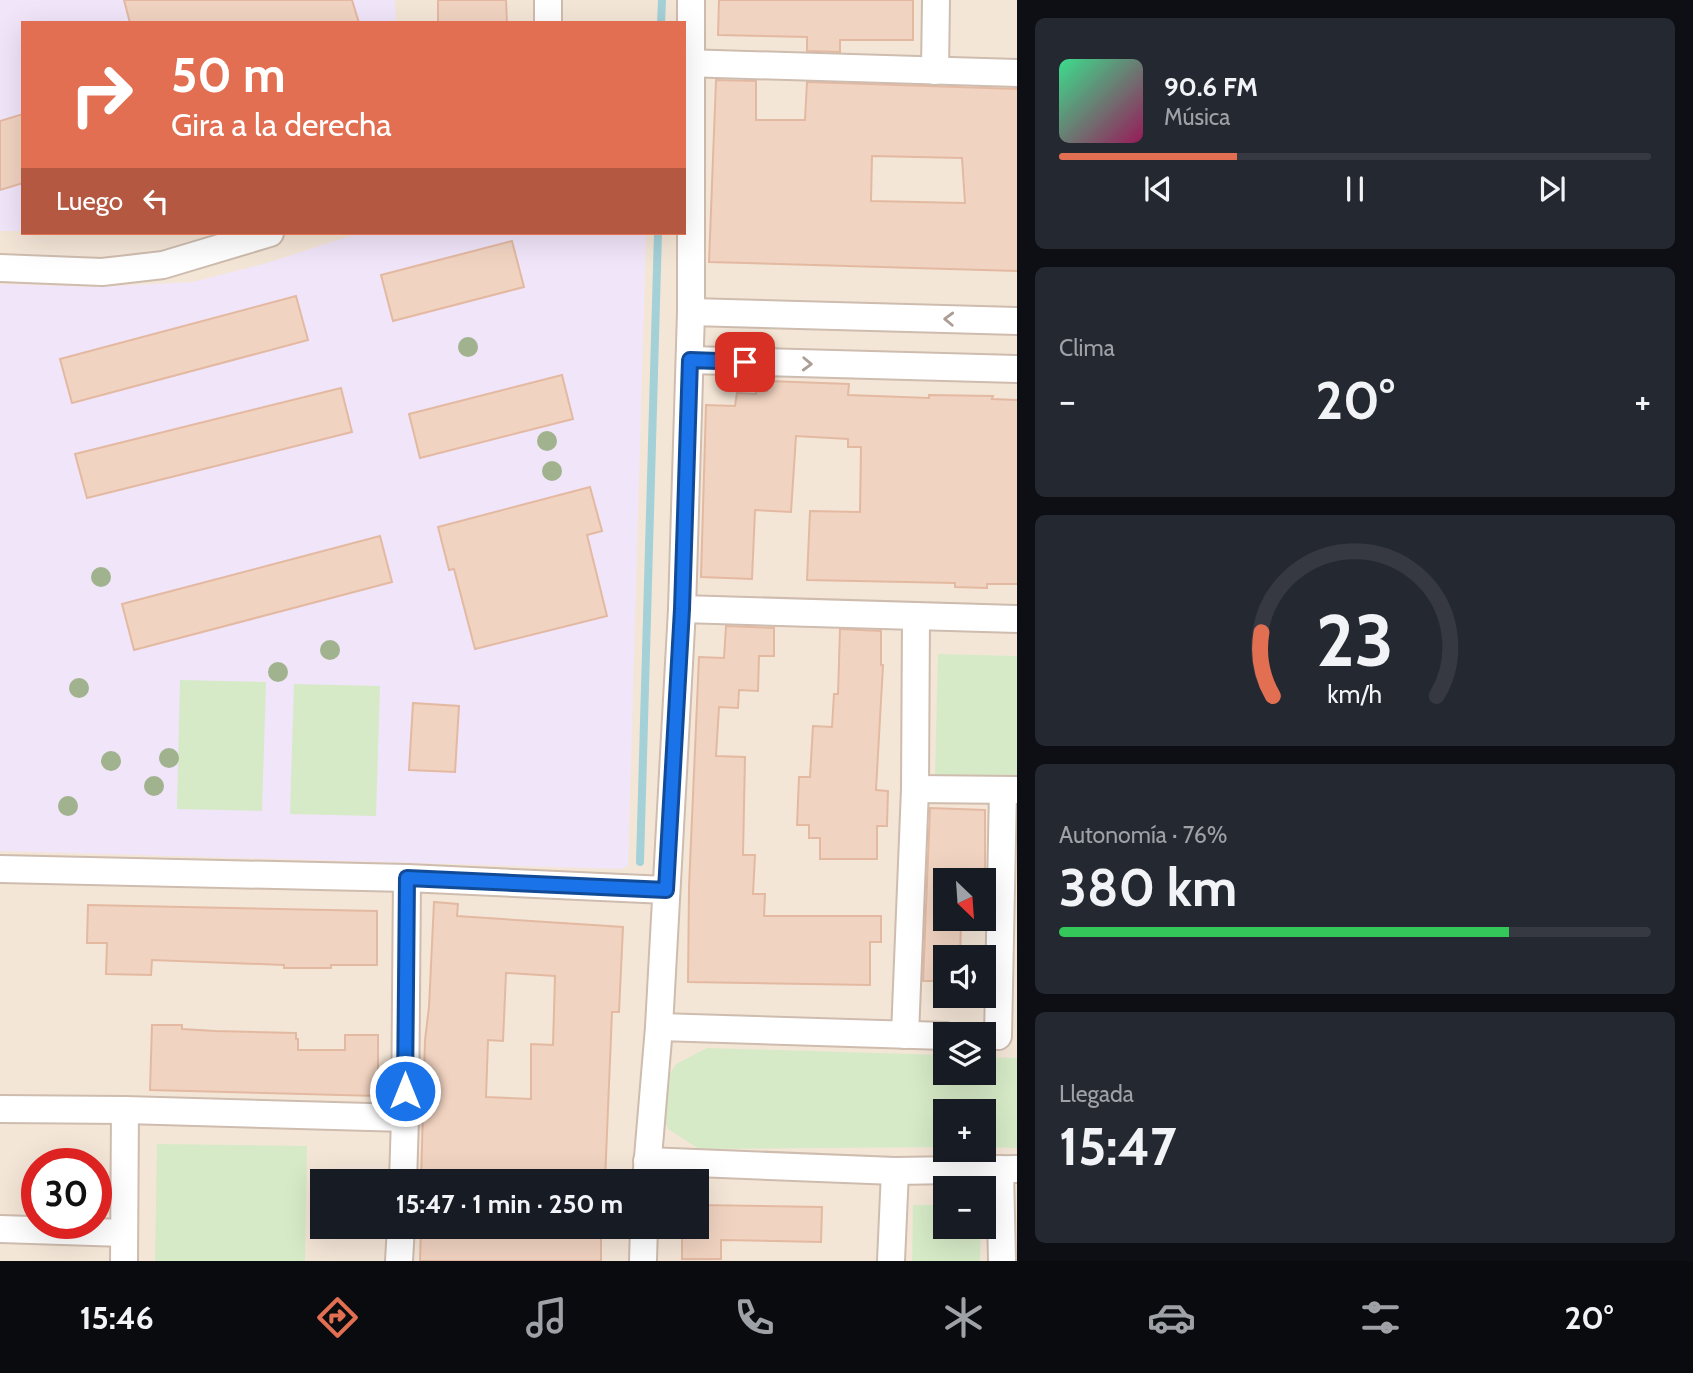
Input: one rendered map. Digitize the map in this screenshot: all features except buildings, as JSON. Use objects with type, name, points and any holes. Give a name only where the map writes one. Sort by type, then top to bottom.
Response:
[{"type":"street","points":[[548,0],[548,21]]},
{"type":"street","points":[[646,1169],[659,1027],[682,609],[691,312],[687,64],[691,0]]},
{"type":"street","points":[[935,71],[936,0]]},
{"type":"street","points":[[687,64],[1017,73]]},
{"type":"street","points":[[0,268],[102,272],[163,265],[263,235]]},
{"type":"street","points":[[691,312],[1017,321]]},
{"type":"street","points":[[690,360],[1017,369]]},
{"type":"street","points":[[682,609],[1017,620]]},
{"type":"street","points":[[905,1035],[915,789],[916,616]]},
{"type":"street","points":[[915,789],[1010,790],[1000,1036]]},
{"type":"street","points":[[0,869],[407,878],[666,890]]},
{"type":"street","points":[[403,1169],[407,878]]},
{"type":"street","points":[[659,1027],[933,1036]]},
{"type":"street","points":[[0,1109],[405,1118]]},
{"type":"street","points":[[124,1261],[125,1110]]},
{"type":"street","points":[[709,1171],[1009,1169],[1002,1261]]},
{"type":"street","points":[[891,1261],[895,1171]]},
{"type":"street","points":[[0,1229],[124,1233]]},
{"type":"street","points":[[399,1261],[400,1239]]},
{"type":"street","points":[[643,1261],[644,1239]]},
{"type":"shaded area","points":[[0,0],[1017,0],[1017,1261],[0,1261]]},
{"type":"shaded area","points":[[0,0],[395,0],[396,21],[21,21],[21,231],[0,231]]},
{"type":"shaded area","points":[[353,235],[646,235],[628,866],[621,869],[0,851],[0,284],[95,287],[193,282],[267,263]]},
{"type":"green space","points":[[938,654],[1017,656],[1017,777],[935,775]]},
{"type":"green space","points":[[180,680],[266,682],[262,811],[177,809]]},
{"type":"green space","points":[[294,684],[380,686],[376,816],[290,814]]},
{"type":"green space","points":[[707,1048],[933,1055],[933,1085],[996,1085],[996,1057],[1017,1058],[1017,1148],[996,1147],[996,1099],[933,1099],[933,1147],[699,1149],[668,1129],[661,1109],[663,1085],[676,1064]]},
{"type":"green space","points":[[157,1144],[307,1146],[305,1261],[155,1261]]},
{"type":"green space","points":[[913,1205],[933,1205],[933,1239],[981,1239],[980,1261],[912,1261]]},
{"type":"waterway","points":[[661,21],[662,0]]},
{"type":"waterway","points":[[640,862],[658,235]]},
{"type":"route","points":[[405,1091],[407,878],[666,890],[682,609],[690,360],[745,362]]}]
